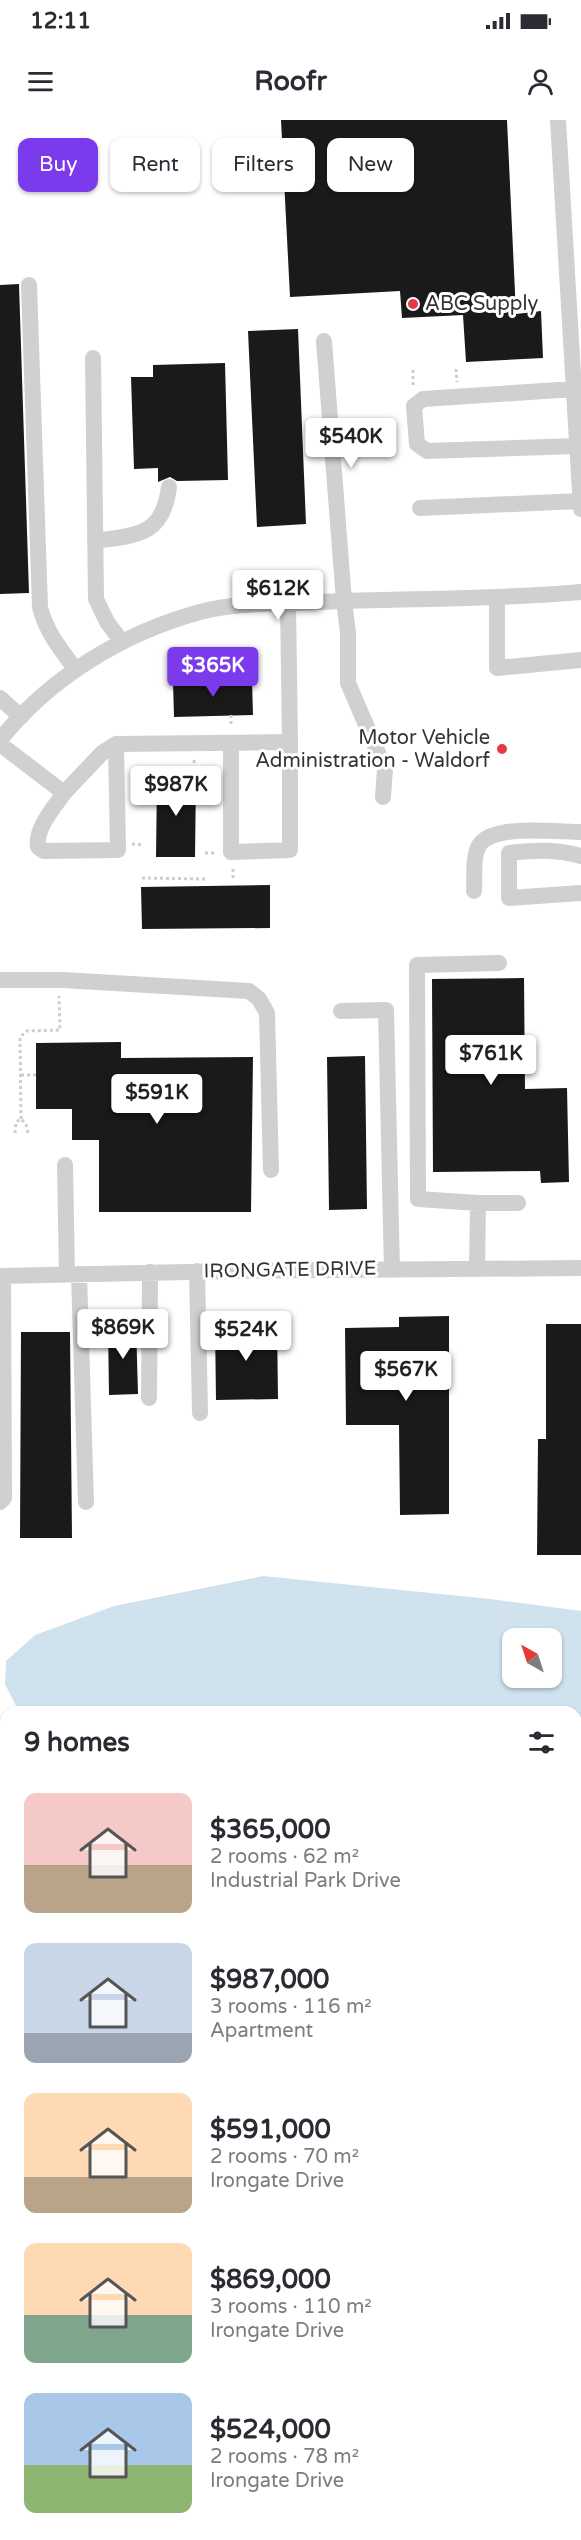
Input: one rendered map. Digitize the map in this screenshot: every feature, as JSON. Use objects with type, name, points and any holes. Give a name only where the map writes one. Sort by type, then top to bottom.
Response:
[{"type":"street","points":[[558,120],[581,509]]},
{"type":"street","points":[[29,285],[39,607],[51,637],[76,670]]},
{"type":"street","points":[[324,341],[348,633],[348,683],[386,769],[383,797]]},
{"type":"street","points":[[93,358],[96,599],[100,611],[122,642]]},
{"type":"street","points":[[573,389],[423,399],[414,406],[417,444],[427,451],[577,446]]},
{"type":"street","points":[[95,541],[136,534],[154,525],[167,507],[169,487]]},
{"type":"street","points":[[420,508],[580,501]]},
{"type":"street","points":[[64,793],[0,742],[21,717],[76,670],[122,642],[168,622],[201,612],[235,606],[497,598],[581,592]]},
{"type":"street","points":[[497,598],[497,668],[581,660]]},
{"type":"street","points":[[231,737],[231,852],[290,849],[288,603]]},
{"type":"street","points":[[0,698],[21,717]]},
{"type":"street","points":[[116,744],[118,850],[44,851],[38,847],[37,841],[44,822],[64,793],[89,766],[116,744],[231,737],[290,742]]},
{"type":"street","points":[[474,891],[475,858],[479,845],[494,833],[581,832]]},
{"type":"street","points":[[581,856],[564,851],[532,850],[509,853],[509,897],[581,893]]},
{"type":"street","points":[[499,963],[417,965],[418,1199],[518,1203]]},
{"type":"street","points":[[0,980],[63,980],[249,991],[259,999],[267,1013],[271,1170]]},
{"type":"street","points":[[341,1011],[386,1010],[392,1270]]},
{"type":"street","points":[[64,1166],[73,1274],[86,1502]]},
{"type":"street","points":[[477,1269],[478,1203]]},
{"type":"street","name":"IRONGATE DRIVE","points":[[1,1276],[197,1271],[581,1268]]},
{"type":"street","points":[[197,1271],[200,1413]]},
{"type":"street","points":[[149,1398],[150,1272]]},
{"type":"street","points":[[0,1502],[4,1498],[1,1276]]},
{"type":"path","points":[[231,715],[231,737]]},
{"type":"path","points":[[142,878],[205,879]]},
{"type":"path","points":[[28,1133],[26,1124],[21,1119],[20,1037],[27,1031],[60,1030],[59,994]]},
{"type":"path","points":[[21,1075],[36,1075]]},
{"type":"path","points":[[15,1133],[16,1122],[21,1119]]},
{"type":"water","points":[[263,1576],[490,1599],[581,1611],[581,1706],[16,1706],[5,1684],[6,1661],[35,1635],[114,1606]]},
{"type":"building","points":[[281,120],[507,120],[516,314],[541,311],[543,358],[466,362],[463,315],[402,318],[400,291],[290,297],[285,192],[315,192],[315,138],[282,138]]},
{"type":"building","points":[[19,284],[29,593],[0,594],[0,285]]},
{"type":"building","points":[[298,329],[306,524],[257,527],[248,331]]},
{"type":"building","points":[[225,363],[228,480],[177,481],[170,477],[158,482],[158,468],[134,469],[131,377],[153,377],[153,365]]},
{"type":"building","points":[[252,680],[253,715],[174,717],[173,682]]},
{"type":"building","points":[[157,776],[196,776],[195,857],[156,857]]},
{"type":"building","points":[[270,885],[270,928],[142,929],[141,887]]},
{"type":"building","points":[[524,978],[525,1089],[567,1088],[569,1182],[541,1183],[540,1171],[433,1172],[432,979]]},
{"type":"building","points":[[121,1042],[121,1058],[253,1057],[251,1212],[99,1212],[99,1140],[72,1140],[72,1109],[36,1109],[36,1043]]},
{"type":"building","points":[[365,1056],[367,1209],[329,1210],[327,1057]]},
{"type":"building","points":[[449,1316],[449,1514],[400,1515],[399,1425],[346,1425],[345,1328],[399,1327],[399,1317]]},
{"type":"building","points":[[277,1323],[278,1399],[216,1400],[215,1324]]},
{"type":"building","points":[[136,1324],[138,1394],[109,1395],[108,1325]]},
{"type":"building","points":[[546,1324],[581,1324],[581,1555],[537,1555],[538,1439],[546,1439]]},
{"type":"building","points":[[21,1332],[70,1332],[72,1538],[20,1538]]},
{"type":"place","name":"ABC Supply","points":[[413,304]]},
{"type":"place","name":"Motor Vehicle Administration - Waldorf","points":[[502,749]]}]
